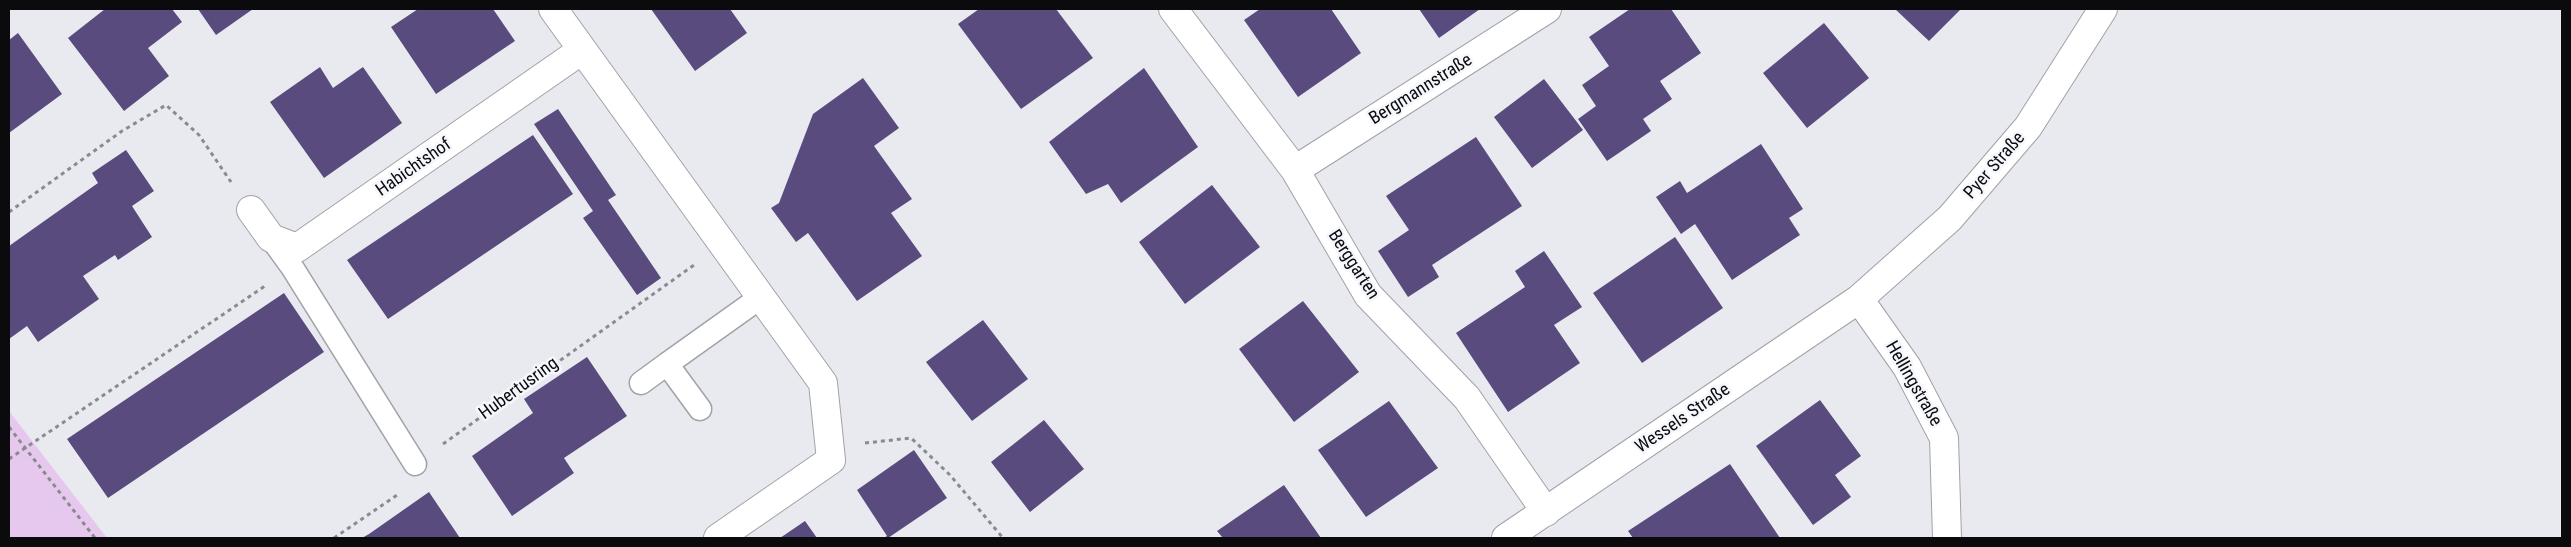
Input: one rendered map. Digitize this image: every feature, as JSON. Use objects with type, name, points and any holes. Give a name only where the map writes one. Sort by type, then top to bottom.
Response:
[{"type":"street","points":[[553,9],[823,382],[831,460],[718,538]]},
{"type":"street","name":"Berggarten","points":[[1173,9],[1295,170],[1368,295],[1467,398],[1546,512]]},
{"type":"street","name":"Bergmannstraße","points":[[1295,170],[1547,9]]},
{"type":"street","name":"Pyer Straße","points":[[1859,299],[1950,218],[2028,127],[2103,9]]},
{"type":"street","name":"Habichtshof","points":[[271,238],[297,248],[582,50]]},
{"type":"street","points":[[251,210],[271,238]]},
{"type":"street","name":"Wessels Straße","points":[[1506,538],[1859,299]]},
{"type":"street","name":"Hellingstraße","points":[[1859,299],[1907,367],[1944,438],[1947,538]]},
{"type":"lane","points":[[271,238],[292,268],[415,464]]},
{"type":"lane","points":[[641,383],[761,297]]},
{"type":"lane","points":[[667,364],[700,409]]},
{"type":"path","points":[[9,212],[122,131],[166,105],[199,135],[251,210]]},
{"type":"path","name":"Hubertusring","points":[[415,464],[722,244]]},
{"type":"path","points":[[9,459],[292,268]]},
{"type":"path","points":[[9,427],[95,538]]},
{"type":"path","points":[[831,460],[868,441],[912,438],[950,475],[1003,538]]},
{"type":"path","points":[[334,538],[422,479],[415,464]]},
{"type":"shaded area","points":[[9,411],[107,538],[9,538]]},
{"type":"building","points":[[105,9],[172,9],[182,22],[148,48],[169,76],[124,111],[68,38]]},
{"type":"building","points":[[198,9],[253,9],[216,35]]},
{"type":"building","points":[[418,9],[493,9],[515,41],[436,94],[391,27]]},
{"type":"building","points":[[651,9],[730,9],[747,33],[695,71]]},
{"type":"building","points":[[979,9],[1056,9],[1093,58],[1021,109],[958,24]]},
{"type":"building","points":[[1260,9],[1331,9],[1361,53],[1298,97],[1244,20]]},
{"type":"building","points":[[1419,9],[1480,9],[1439,38]]},
{"type":"building","points":[[1630,9],[1671,9],[1701,53],[1660,81],[1672,99],[1643,119],[1651,131],[1607,161],[1578,119],[1596,106],[1582,85],[1609,66],[1589,37]]},
{"type":"building","points":[[1895,9],[1961,9],[1929,41]]},
{"type":"building","points":[[1824,23],[1869,78],[1807,128],[1763,73]]},
{"type":"building","points":[[18,33],[62,94],[9,133],[9,40]]},
{"type":"building","points":[[320,67],[333,88],[363,67],[402,123],[324,178],[270,102]]},
{"type":"building","points":[[1144,68],[1198,147],[1121,203],[1108,184],[1086,194],[1049,142]]},
{"type":"building","points":[[863,78],[899,128],[874,146],[912,199],[891,213],[922,256],[857,301],[808,233],[796,242],[771,208],[779,203],[813,114]]},
{"type":"building","points":[[1544,79],[1583,130],[1532,168],[1494,117]]},
{"type":"building","points":[[558,109],[616,195],[608,200],[661,278],[637,295],[583,218],[593,211],[534,124]]},
{"type":"building","points":[[533,135],[573,194],[388,319],[347,260]]},
{"type":"building","points":[[1476,137],[1522,206],[1432,265],[1439,277],[1408,297],[1378,251],[1409,230],[1386,196]]},
{"type":"building","points":[[1761,144],[1803,209],[1789,218],[1800,235],[1732,280],[1695,224],[1681,234],[1656,197],[1680,181],[1687,193]]},
{"type":"building","points":[[126,150],[154,191],[132,206],[152,237],[118,260],[115,255],[83,276],[99,299],[38,342],[27,326],[9,339],[9,246],[98,183],[92,173]]},
{"type":"building","points":[[1212,185],[1260,247],[1185,304],[1139,242]]},
{"type":"building","points":[[1675,237],[1723,308],[1642,363],[1593,293]]},
{"type":"building","points":[[1544,251],[1582,307],[1554,325],[1580,363],[1508,412],[1456,333],[1525,287],[1515,271]]},
{"type":"building","points":[[284,293],[324,352],[108,498],[67,439]]},
{"type":"building","points":[[1303,301],[1359,372],[1294,422],[1239,349]]},
{"type":"building","points":[[983,320],[1028,379],[972,421],[926,362]]},
{"type":"building","points":[[587,357],[627,416],[564,458],[574,473],[512,516],[472,456],[533,413],[524,399]]},
{"type":"building","points":[[1820,400],[1861,456],[1835,475],[1851,497],[1813,525],[1756,446]]},
{"type":"building","points":[[1389,401],[1438,468],[1366,517],[1318,450]]},
{"type":"building","points":[[1044,420],[1084,469],[1030,512],[991,462]]},
{"type":"building","points":[[914,450],[947,498],[888,538],[884,538],[887,536],[857,490]]},
{"type":"building","points":[[1730,464],[1780,538],[1633,538],[1628,531]]},
{"type":"building","points":[[1284,485],[1321,538],[1223,538],[1217,531]]},
{"type":"building","points":[[429,492],[460,538],[362,538],[369,534]]},
{"type":"building","points":[[805,521],[817,538],[780,538]]}]
